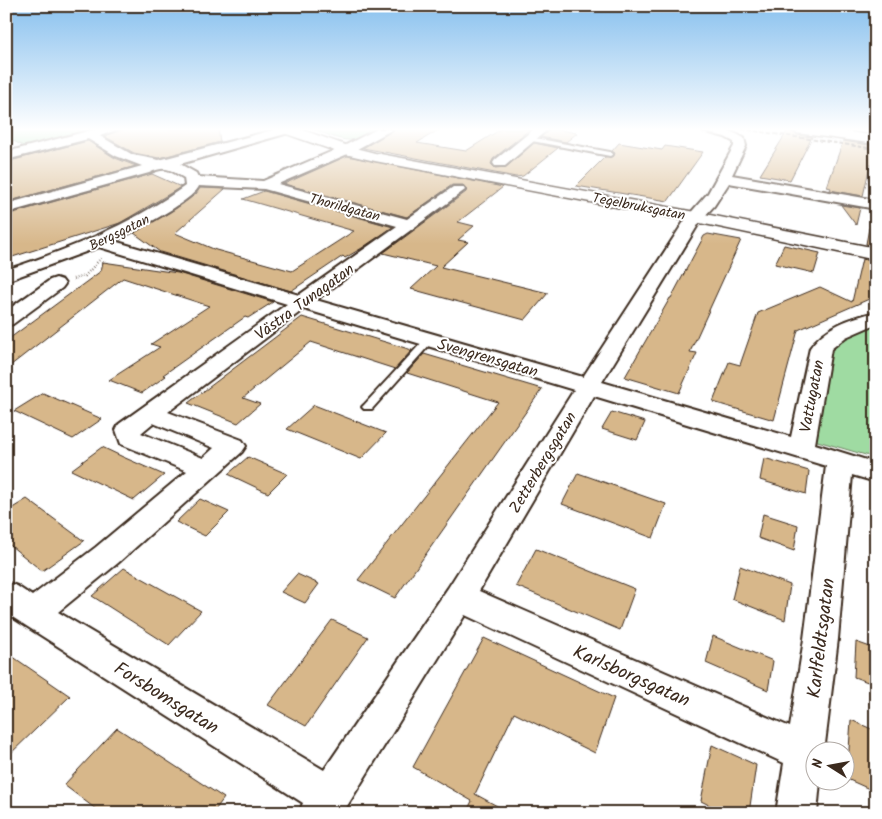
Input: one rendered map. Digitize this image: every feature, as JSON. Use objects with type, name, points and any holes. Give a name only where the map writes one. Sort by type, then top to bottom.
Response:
[{"type":"street","points":[[6,209],[150,167]]},
{"type":"street","points":[[175,167],[190,176],[192,181]]},
{"type":"street","points":[[265,185],[306,167]]},
{"type":"street","name":"Tegelbruksgatan","points":[[427,167],[695,217],[876,254]]},
{"type":"street","name":"Zetterbergsgatan","points":[[324,805],[459,597],[588,386],[695,217],[703,211],[729,167]]},
{"type":"street","points":[[724,178],[876,205]]},
{"type":"street","name":"Thorildgatan","points":[[192,181],[265,185],[410,225]]},
{"type":"street","name":"Bergsgatan","points":[[6,276],[70,255],[154,215],[192,187],[192,181]]},
{"type":"street","name":"Västra Tunagatan","points":[[19,605],[107,555],[233,446],[152,414],[302,302],[458,190]]},
{"type":"street","name":"Svengrensgatan","points":[[99,242],[801,448],[876,473]]},
{"type":"street","points":[[6,320],[56,284]]},
{"type":"street","name":"Vattugatan","points":[[801,448],[821,348],[828,339],[838,332],[876,318]]},
{"type":"street","name":"Karlfeldtsgatan","points":[[806,742],[821,639],[840,462]]},
{"type":"street","name":"Karlsborgsgatan","points":[[459,597],[804,753]]},
{"type":"street","name":"Forsbomsgatan","points":[[19,605],[324,805]]},
{"type":"street","name":"Karlfeldtsgatan","points":[[796,813],[804,753]]},
{"type":"lane","points":[[368,406],[430,340]]},
{"type":"green space","points":[[876,323],[876,458],[814,440],[829,352],[851,334]]},
{"type":"building","points":[[6,167],[132,167],[6,202]]},
{"type":"building","points":[[322,167],[403,167],[503,187],[458,222],[474,226],[458,240],[468,242],[441,267],[548,293],[525,320],[411,289],[436,266],[383,253],[466,192],[467,189],[463,185],[452,185],[407,217],[284,184]]},
{"type":"building","points":[[464,167],[534,167],[523,176],[516,177]]},
{"type":"building","points":[[595,167],[692,167],[668,201],[576,186]]},
{"type":"building","points":[[765,167],[797,167],[790,180],[760,175]]},
{"type":"building","points":[[834,167],[869,167],[863,196],[830,190],[831,188],[827,187]]},
{"type":"building","points":[[152,174],[181,187],[120,223],[6,259],[6,215]]},
{"type":"building","points":[[200,188],[225,189],[175,233],[216,250],[292,271],[354,231],[243,199],[264,191],[393,227],[345,258],[343,256],[291,291],[160,252],[134,233],[175,209],[196,194]]},
{"type":"building","points":[[841,205],[860,208],[856,225]]},
{"type":"building","points":[[869,228],[876,229],[876,246],[866,244]]},
{"type":"building","points":[[708,234],[741,240],[690,352],[697,353],[679,393],[625,377],[671,298],[704,236]]},
{"type":"building","points":[[784,245],[820,253],[814,273],[775,264]]},
{"type":"building","points":[[862,259],[876,262],[876,296],[798,330],[774,420],[713,402],[729,362],[740,365],[758,313],[820,287],[852,302]]},
{"type":"building","points":[[103,262],[178,273],[273,302],[248,318],[245,317],[163,375],[166,376],[142,393],[109,380],[160,347],[151,344],[209,306],[123,278],[6,369],[6,341],[101,271]]},
{"type":"building","points":[[302,317],[412,350],[395,369],[311,342],[243,398],[260,404],[238,423],[188,403]]},
{"type":"building","points":[[424,354],[542,389],[395,598],[358,580],[498,402],[407,373]]},
{"type":"building","points":[[43,393],[102,419],[73,439],[14,411]]},
{"type":"building","points":[[314,405],[386,433],[361,459],[287,429]]},
{"type":"building","points":[[612,412],[645,422],[637,440],[602,429]]},
{"type":"building","points":[[102,447],[164,475],[134,500],[71,470]]},
{"type":"building","points":[[248,457],[287,474],[268,493],[228,474]]},
{"type":"building","points":[[764,458],[809,471],[806,494],[760,480]]},
{"type":"building","points":[[578,473],[666,504],[653,538],[562,504]]},
{"type":"building","points":[[27,499],[84,541],[42,571],[6,542],[6,512]]},
{"type":"building","points":[[200,499],[229,512],[205,536],[176,522]]},
{"type":"building","points":[[763,514],[798,525],[794,551],[758,538]]},
{"type":"building","points":[[536,549],[635,589],[620,630],[516,586]]},
{"type":"building","points":[[740,566],[790,585],[785,620],[732,599]]},
{"type":"building","points":[[124,568],[201,611],[169,645],[92,596]]},
{"type":"building","points":[[297,574],[319,584],[305,603],[281,592]]},
{"type":"building","points":[[332,620],[368,637],[306,726],[268,705]]},
{"type":"building","points":[[713,636],[773,661],[768,690],[706,663]]},
{"type":"building","points":[[484,638],[614,698],[595,753],[514,713],[475,794],[510,813],[466,813],[472,801],[413,767]]},
{"type":"building","points":[[856,642],[876,649],[876,685],[854,677]]},
{"type":"building","points":[[6,652],[70,696],[6,758]]},
{"type":"building","points":[[851,720],[876,731],[876,792],[854,782],[854,742],[850,742]]},
{"type":"building","points":[[117,728],[224,798],[213,813],[101,813],[64,785]]},
{"type":"building","points":[[712,745],[756,765],[749,813],[725,813],[701,801]]}]
